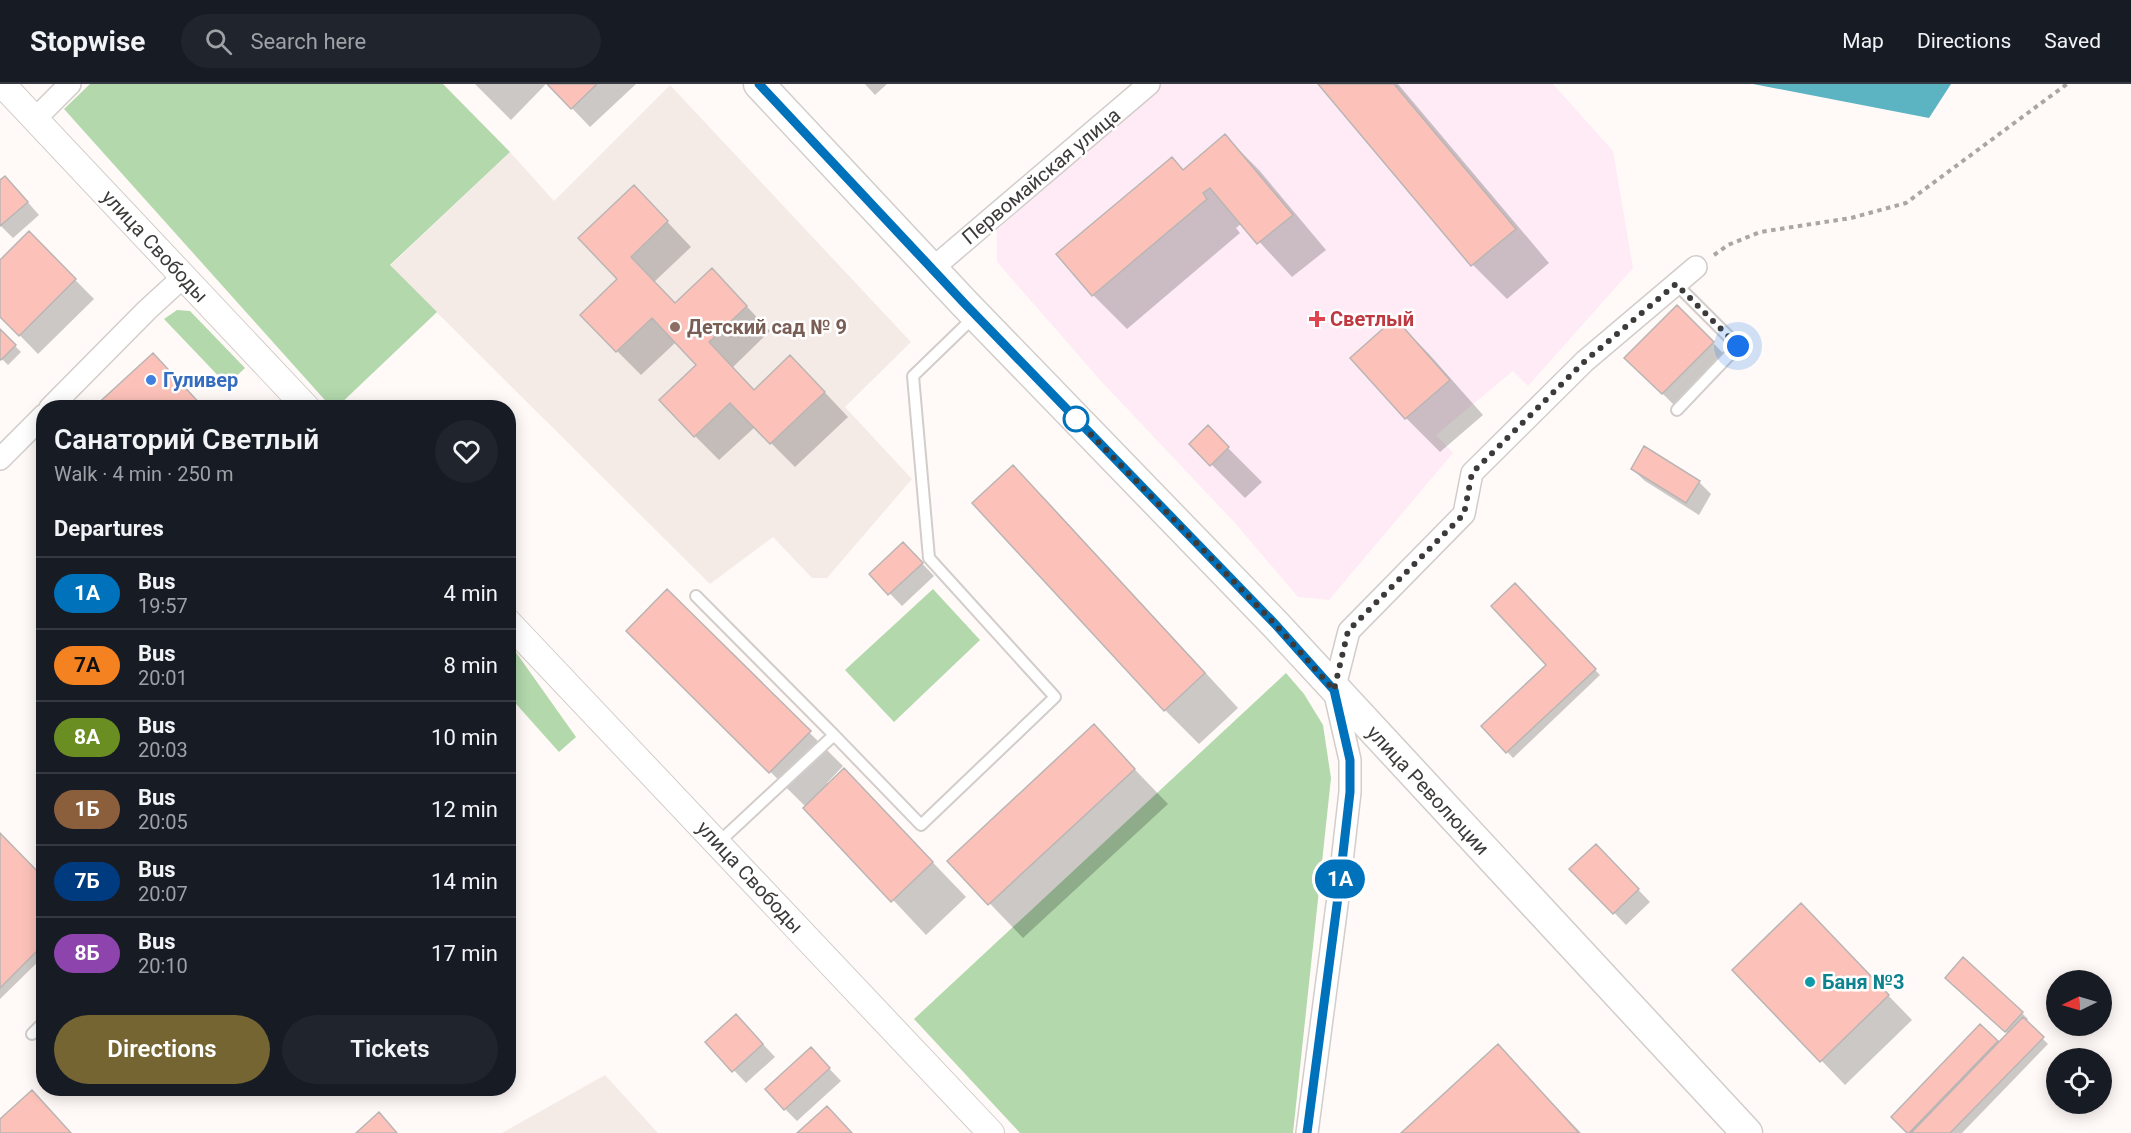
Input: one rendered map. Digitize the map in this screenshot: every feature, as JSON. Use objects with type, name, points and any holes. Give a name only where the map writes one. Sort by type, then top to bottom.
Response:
[{"type":"main road","name":"улица Революции","points":[[759,84],[975,315],[1275,624],[1747,1133]]},
{"type":"street","name":"улица Свободы","points":[[2,84],[299,400]]},
{"type":"street","points":[[35,118],[70,84]]},
{"type":"street","name":"Первомайская улица","points":[[933,268],[1149,84]]},
{"type":"street","points":[[1307,1133],[1350,792],[1350,760],[1334,690],[1348,631],[1464,514],[1472,473],[1585,361],[1696,267]]},
{"type":"street","points":[[58,400],[183,277]]},
{"type":"street","points":[[0,459],[36,423]]},
{"type":"street","name":"улица Свободы","points":[[516,630],[991,1133]]},
{"type":"lane","points":[[1676,284],[1738,346],[1677,410]]},
{"type":"lane","points":[[696,596],[921,825],[1055,697],[929,558],[913,376],[975,315]]},
{"type":"lane","points":[[717,843],[834,735]]},
{"type":"lane","points":[[32,1034],[36,1030]]},
{"type":"path","points":[[1696,267],[1728,245],[1760,232],[1851,218],[1906,203],[2067,84]]},
{"type":"shaded area","name":"Светлый","points":[[1160,84],[1553,84],[1613,151],[1633,268],[1528,386],[1513,371],[1436,435],[1453,453],[1329,600],[1298,597],[1235,523],[1101,381],[997,262],[997,230]]},
{"type":"shaded area","name":"Детский сад № 9","points":[[670,85],[911,342],[845,407],[912,479],[827,578],[812,578],[773,537],[710,584],[390,266],[510,152],[554,201]]},
{"type":"shaded area","points":[[605,1075],[658,1133],[502,1133]]},
{"type":"green space","points":[[90,84],[443,84],[510,152],[390,265],[437,312],[344,400],[325,400],[64,109]]},
{"type":"green space","points":[[177,310],[190,311],[245,368],[227,385],[164,319]]},
{"type":"green space","points":[[933,589],[980,640],[894,722],[845,670]]},
{"type":"green space","points":[[516,652],[576,737],[559,752],[516,704]]},
{"type":"green space","points":[[1286,673],[1304,694],[1323,725],[1331,778],[1293,1133],[1020,1133],[914,1019]]},
{"type":"water","points":[[1753,84],[1951,84],[1929,118]]},
{"type":"building","points":[[547,84],[597,84],[571,109]]},
{"type":"building","points":[[1318,84],[1394,84],[1516,229],[1471,266]]},
{"type":"building","points":[[1225,134],[1293,215],[1257,244],[1210,188],[1203,193],[1207,199],[1092,296],[1056,254],[1172,157],[1183,170]]},
{"type":"building","points":[[5,176],[28,202],[0,226],[0,180]]},
{"type":"building","points":[[634,185],[668,221],[631,257],[675,303],[712,268],[747,306],[709,342],[754,390],[790,355],[825,392],[770,444],[730,403],[694,437],[659,400],[696,365],[652,318],[616,352],[580,315],[617,279],[578,238]]},
{"type":"building","points":[[29,231],[76,279],[19,336],[0,317],[0,260]]},
{"type":"building","points":[[1677,305],[1714,342],[1662,394],[1624,358]]},
{"type":"building","points":[[1395,318],[1450,380],[1405,419],[1350,358]]},
{"type":"building","points":[[0,329],[16,345],[1,360],[0,359]]},
{"type":"building","name":"Гуливер","points":[[153,353],[197,400],[102,400]]},
{"type":"building","points":[[1208,425],[1229,447],[1210,466],[1189,444]]},
{"type":"building","points":[[1644,446],[1700,481],[1686,503],[1631,469]]},
{"type":"building","points":[[1013,465],[1205,673],[1164,711],[972,503]]},
{"type":"building","points":[[903,542],[923,563],[888,595],[869,574]]},
{"type":"building","points":[[1515,583],[1596,669],[1506,753],[1481,726],[1546,665],[1491,606]]},
{"type":"building","points":[[667,589],[811,731],[769,773],[626,631]]},
{"type":"building","points":[[1094,724],[1135,769],[988,905],[947,861]]},
{"type":"building","points":[[844,768],[933,862],[891,902],[803,808]]},
{"type":"building","points":[[0,833],[36,870],[36,952],[0,988]]},
{"type":"building","points":[[1596,844],[1639,889],[1613,914],[1569,869]]},
{"type":"building","name":"Баня №3","points":[[1801,903],[1889,995],[1820,1062],[1732,970]]},
{"type":"building","points":[[1963,957],[2023,1012],[2005,1032],[1945,978]]},
{"type":"building","points":[[736,1014],[763,1044],[732,1072],[705,1042]]},
{"type":"building","points":[[2023,1017],[2044,1037],[1950,1133],[1911,1133]]},
{"type":"building","points":[[1980,1024],[1998,1041],[1907,1133],[1891,1117]]},
{"type":"building","points":[[1498,1044],[1579,1133],[1401,1133]]},
{"type":"building","points":[[811,1047],[830,1068],[784,1110],[765,1089]]},
{"type":"building","points":[[32,1090],[71,1133],[0,1133],[0,1119]]},
{"type":"building","points":[[827,1106],[852,1133],[797,1133]]},
{"type":"building","points":[[379,1112],[397,1133],[356,1133]]},
{"type":"bus line","name":"1А","points":[[759,84],[965,304],[1275,624],[1334,690],[1350,760],[1350,792],[1307,1133]]},
{"type":"place","name":"Светлый","points":[[1317,319]]},
{"type":"place","name":"Детский сад № 9","points":[[675,327]]},
{"type":"place","name":"Гуливер","points":[[151,380]]},
{"type":"place","name":"Баня №3","points":[[1810,982]]},
{"type":"route","points":[[1076,419],[1275,624],[1334,690],[1348,631],[1464,514],[1472,473],[1585,361],[1676,284],[1738,346]]}]
